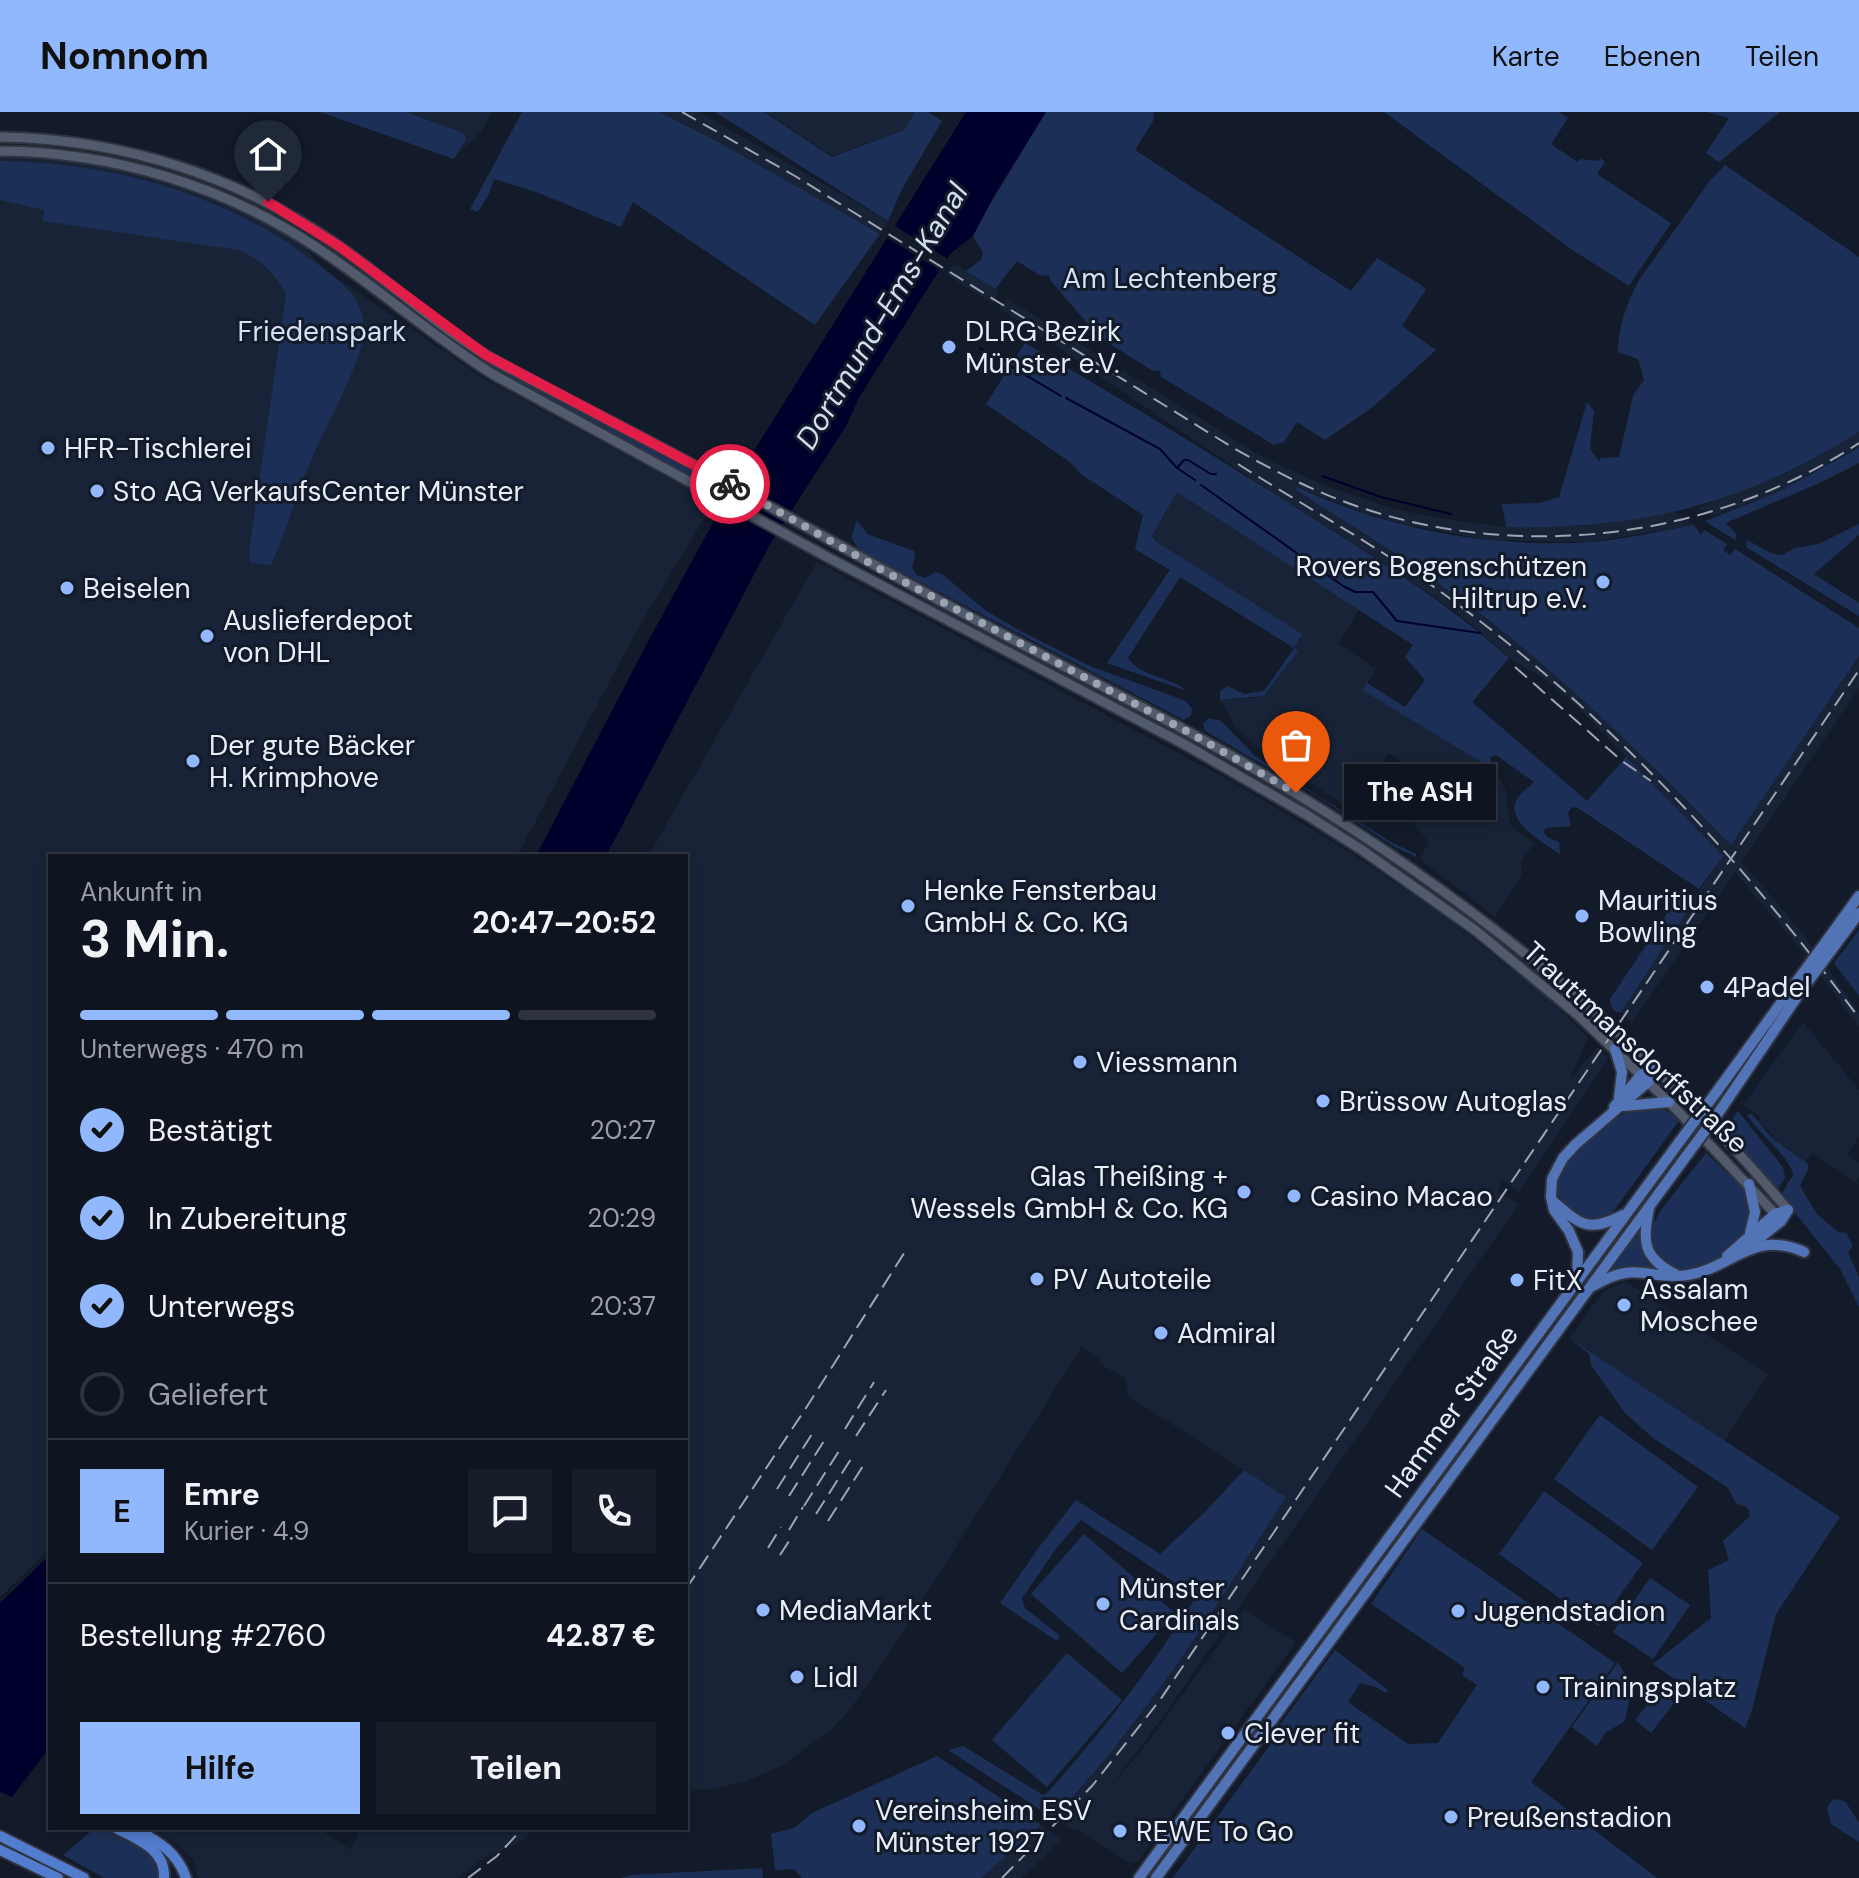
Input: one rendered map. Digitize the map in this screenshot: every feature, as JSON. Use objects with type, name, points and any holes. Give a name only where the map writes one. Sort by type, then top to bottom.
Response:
[{"type":"highway","points":[[119,1830],[157,1853],[163,1864],[164,1878]]},
{"type":"highway","points":[[137,1830],[170,1850],[186,1878]]},
{"type":"highway","points":[[0,1836],[84,1878]]},
{"type":"highway","points":[[0,1850],[54,1876]]},
{"type":"main road","name":"Trauttmansdorffstraße","points":[[0,137],[56,138],[109,146],[211,177],[255,196],[339,246],[486,355],[1190,733],[1307,801],[1418,873],[1568,989],[1655,1068],[1723,1137],[1788,1210]]},
{"type":"main road","name":"Trauttmansdorffstraße","points":[[0,151],[106,160],[155,173],[246,208],[318,248],[494,375],[829,558],[1184,744],[1307,815],[1395,872],[1475,930],[1559,998],[1645,1078],[1778,1217]]},
{"type":"main road","name":"Hammer Straße","points":[[1139,1878],[1680,1141],[1798,988],[1859,896]]},
{"type":"main road","name":"Hammer Straße","points":[[1829,945],[1859,913]]},
{"type":"main road","name":"Hammer Straße","points":[[1156,1878],[1725,1104],[1798,988]]},
{"type":"main road","points":[[1615,1049],[1622,1074],[1620,1103]]},
{"type":"main road","points":[[1577,1282],[1578,1252],[1569,1231],[1554,1210],[1552,1179],[1563,1158],[1655,1068]]},
{"type":"main road","points":[[1620,1103],[1669,1102]]},
{"type":"main road","points":[[1749,1184],[1755,1212],[1750,1235]]},
{"type":"main road","points":[[1552,1201],[1586,1225],[1603,1225],[1628,1212]]},
{"type":"main road","points":[[1650,1206],[1646,1246],[1655,1261],[1677,1275]]},
{"type":"main road","points":[[1723,1260],[1750,1235],[1788,1210]]},
{"type":"main road","points":[[1741,1253],[1778,1217]]},
{"type":"main road","points":[[1588,1289],[1622,1272],[1697,1273],[1741,1253],[1772,1244],[1804,1252]]},
{"type":"shaded area","points":[[406,112],[492,112],[481,132],[458,153],[465,141]]},
{"type":"shaded area","points":[[659,112],[699,112],[888,221],[880,234],[722,144]]},
{"type":"shaded area","points":[[765,112],[915,112],[904,130],[832,156]]},
{"type":"shaded area","points":[[0,155],[46,156],[106,165],[154,177],[259,216],[296,239],[327,271],[486,380],[718,505],[703,520],[637,630],[518,854],[48,854],[48,1551],[0,1597]]},
{"type":"shaded area","points":[[954,263],[999,292],[992,303],[947,275]]},
{"type":"shaded area","points":[[1006,298],[1266,459],[1331,488],[1391,508],[1506,527],[1588,526],[1674,512],[1694,525],[1590,542],[1488,540],[1403,524],[1296,489],[1444,587],[1520,645],[1608,720],[1731,844],[1859,656],[1859,688],[1742,862],[1803,934],[1859,1012],[1859,1027],[1802,951],[1735,872],[1632,1023],[1621,1012],[1722,856],[1577,706],[1545,679],[1509,658],[1474,626],[1402,574],[1285,501],[999,308]]},
{"type":"shaded area","points":[[1859,432],[1859,448],[1778,492],[1713,516],[1697,508],[1797,468]]},
{"type":"shaded area","points":[[1177,492],[1360,608],[1338,643],[1376,669],[1363,690],[1496,771],[1506,791],[1510,825],[1534,844],[1521,861],[1522,874],[1495,917],[1420,859],[1429,842],[1415,825],[1434,781],[1388,753],[1353,810],[1267,756],[1235,726],[1220,700],[1257,698],[1266,694],[1297,651],[1155,541],[1152,537]]},
{"type":"shaded area","points":[[817,562],[1231,781],[1348,851],[1445,916],[1544,995],[1588,1037],[1570,1080],[1597,1047],[1608,1058],[1519,1192],[1503,1181],[1497,1191],[1519,1204],[1162,1718],[1107,1791],[1148,1742],[1244,1610],[1296,1642],[1138,1861],[1130,1863],[1077,1829],[1053,1818],[1138,1719],[1217,1606],[1286,1497],[1128,1396],[1126,1378],[1106,1368],[1082,1346],[900,1636],[849,1711],[832,1729],[781,1766],[747,1781],[712,1789],[688,1789],[688,854],[649,854]]},
{"type":"shaded area","points":[[1803,1022],[1859,1090],[1859,1137],[1847,1154],[1859,1163],[1856,1182],[1812,1153],[1806,1161],[1772,1138],[1758,1121],[1760,1117],[1743,1105]]},
{"type":"shaded area","points":[[1625,1281],[1768,1375],[1724,1441],[1569,1338],[1603,1292]]},
{"type":"shaded area","points":[[1041,1825],[1062,1839],[1022,1878],[981,1878]]},
{"type":"shaded area","points":[[153,1830],[321,1830],[351,1850],[359,1830],[532,1830],[527,1838],[480,1861],[457,1878],[199,1878],[193,1861],[182,1847]]},
{"type":"green space","points":[[320,112],[406,112],[465,134],[465,141],[454,159]]},
{"type":"green space","points":[[522,112],[659,112],[722,144],[880,234],[815,325],[633,202],[621,227],[539,193],[494,179],[478,212],[470,209]]},
{"type":"green space","points":[[715,112],[764,112],[832,157],[904,130],[915,112],[928,112],[942,121],[902,189],[888,221]]},
{"type":"green space","name":"Am Lechtenberg","points":[[1046,112],[1154,112],[1153,121],[1135,150],[1351,291],[1377,258],[1421,285],[1426,289],[1402,326],[1436,350],[1374,406],[1325,440],[1297,422],[1284,442],[1274,445],[1161,377],[1160,370],[1153,371],[1099,337],[1049,275],[1041,276],[1017,261],[995,289],[966,271],[981,260],[983,253],[973,236],[974,231]]},
{"type":"green space","points":[[1384,112],[1558,112],[1568,118],[1551,144],[1577,162],[1581,159],[1598,161],[1600,158],[1605,162],[1597,174],[1671,223],[1629,286],[1571,249]]},
{"type":"green space","points":[[1707,112],[1780,112],[1719,162],[1706,153],[1729,118]]},
{"type":"green space","name":"Friedenspark","points":[[0,161],[42,163],[124,175],[203,199],[277,236],[330,274],[354,297],[363,317],[364,329],[358,357],[312,458],[271,565],[251,563],[249,552],[286,295],[277,279],[261,263],[239,250],[43,221],[44,210],[0,200]]},
{"type":"green space","points":[[1725,165],[1859,257],[1859,432],[1774,478],[1690,508],[1602,524],[1506,527],[1502,504],[1540,503],[1559,497],[1587,402],[1594,411],[1590,449],[1599,461],[1601,458],[1619,457],[1633,396],[1644,380],[1638,359],[1618,352],[1621,324],[1627,306],[1639,280],[1709,182]]},
{"type":"green space","points":[[416,313],[492,366],[727,487],[723,494],[501,374]]},
{"type":"green space","points":[[1025,343],[1355,545],[1485,637],[1509,658],[1472,702],[1587,801],[1626,757],[1723,856],[1699,889],[1578,808],[1572,807],[1568,813],[1571,826],[1545,828],[1544,833],[1549,838],[1559,842],[1560,854],[1537,839],[1522,825],[1514,809],[1517,798],[1534,782],[1496,755],[1491,757],[1491,761],[1496,771],[1362,690],[1367,683],[1405,707],[1425,680],[1405,657],[1413,645],[1177,492],[1152,536],[1155,541],[1302,634],[1294,648],[1180,577],[1128,658],[1147,673],[1173,682],[1187,691],[1107,663],[1170,570],[1135,549],[1143,515],[986,404]]},
{"type":"green space","points":[[1859,448],[1859,463],[1726,523],[1737,535],[1735,540],[1705,521],[1778,492]]},
{"type":"green space","points":[[1297,487],[1331,502],[1403,525],[1478,539],[1591,542],[1694,525],[1701,535],[1704,530],[1727,544],[1723,550],[1730,555],[1735,549],[1859,628],[1859,656],[1731,845],[1603,718],[1522,647],[1440,584],[1296,490]]},
{"type":"green space","points":[[857,520],[867,534],[914,551],[912,568],[916,575],[925,578],[936,572],[942,574],[985,610],[1017,629],[1090,666],[1186,701],[1192,709],[1191,715],[1184,720],[859,550],[851,537]]},
{"type":"green space","points":[[1859,524],[1859,535],[1814,574],[1859,603],[1859,616],[1746,547],[1747,540],[1771,553],[1782,555],[1795,548],[1819,544]]},
{"type":"green space","points":[[1294,648],[1298,651],[1264,696],[1220,700],[1220,691],[1228,686],[1244,694],[1264,691]]},
{"type":"green space","points":[[1209,718],[1221,721],[1256,757],[1391,842],[1416,854],[1416,857],[1205,731],[1203,724]]},
{"type":"green space","points":[[1679,896],[1692,904],[1621,1012],[1616,1012],[1610,999]]},
{"type":"green space","points":[[1859,930],[1859,996],[1834,963]]},
{"type":"green space","points":[[1658,1106],[1680,1119],[1613,1212],[1603,1220],[1586,1222],[1560,1201],[1557,1182],[1563,1168],[1588,1140],[1619,1116]]},
{"type":"green space","points":[[1738,1111],[1783,1167],[1785,1178],[1776,1192],[1725,1133]]},
{"type":"green space","points":[[1752,1114],[1772,1138],[1806,1162],[1809,1167],[1800,1186],[1817,1214],[1838,1232],[1846,1233],[1853,1246],[1848,1252],[1859,1277],[1859,1307],[1840,1269],[1781,1195],[1793,1175],[1791,1168],[1747,1115]]},
{"type":"green space","points":[[1706,1153],[1744,1189],[1749,1213],[1752,1214],[1742,1237],[1717,1259],[1695,1268],[1674,1268],[1659,1260],[1649,1244],[1654,1242],[1651,1229],[1660,1211]]},
{"type":"green space","points":[[1647,1219],[1647,1244],[1663,1268],[1637,1268],[1601,1281]]},
{"type":"green space","points":[[1569,1338],[1840,1517],[1776,1614],[1745,1728],[1653,1664],[1711,1618],[1708,1570],[1729,1560],[1723,1541],[1750,1516],[1748,1508],[1736,1503],[1728,1488],[1653,1438],[1625,1413],[1591,1365],[1589,1354]]},
{"type":"green space","points":[[1600,1415],[1698,1487],[1652,1550],[1554,1479]]},
{"type":"green space","points":[[1244,1470],[1286,1497],[1148,1704],[1087,1781],[1053,1818],[948,1750],[963,1746],[1043,1795],[1047,1793],[1126,1698],[1196,1597],[1081,1520],[1058,1546],[1022,1598],[1025,1608],[1060,1636],[1057,1641],[1000,1603],[1076,1500],[1160,1554]]},
{"type":"green space","points":[[1544,1491],[1643,1563],[1598,1626],[1499,1554]]},
{"type":"green space","points":[[1422,1529],[1615,1663],[1531,1782],[1657,1878],[1173,1878],[1335,1650],[1388,1690],[1386,1693],[1360,1683],[1348,1702],[1408,1744],[1438,1743],[1477,1685],[1462,1675],[1465,1668],[1371,1604]]},
{"type":"green space","name":"Münster Cardinals","points":[[1084,1534],[1175,1613],[1122,1673],[1031,1594]]},
{"type":"green space","points":[[1650,1578],[1690,1605],[1653,1659],[1613,1632]]},
{"type":"green space","points":[[1067,1653],[1122,1700],[1047,1787],[992,1740]]},
{"type":"green space","points":[[1618,1662],[1632,1686],[1625,1721],[1605,1733],[1597,1746],[1572,1727]]},
{"type":"green space","points":[[1659,1690],[1674,1703],[1651,1733],[1635,1720]]},
{"type":"green space","points":[[937,1756],[1041,1825],[981,1878],[802,1878],[794,1869],[775,1870],[771,1834],[794,1828],[812,1813]]},
{"type":"green space","points":[[1833,1799],[1845,1801],[1859,1823],[1859,1842],[1831,1824],[1827,1808]]},
{"type":"green space","points":[[93,1830],[109,1830],[127,1836],[146,1850],[153,1858],[158,1878],[104,1878],[63,1855]]},
{"type":"green space","points":[[762,1868],[763,1878],[621,1878],[631,1875]]},
{"type":"water","name":"Dortmund-Ems-Kanal","points":[[966,112],[1046,112],[973,236],[951,253],[933,280],[860,396],[846,426],[770,544],[607,854],[537,854],[742,470]]},
{"type":"water","points":[[48,1557],[48,1750],[12,1797],[0,1792],[0,1603]]},
{"type":"pier","points":[[892,224],[951,261],[943,272],[884,236]]},
{"type":"waterway","points":[[980,348],[1061,396]]},
{"type":"waterway","points":[[1066,398],[1160,449],[1177,468],[1195,480]]},
{"type":"waterway","points":[[1177,468],[1188,460],[1216,474]]},
{"type":"waterway","points":[[1322,476],[1381,497],[1451,514]]},
{"type":"waterway","points":[[1201,485],[1343,586],[1355,592],[1373,592],[1397,621],[1480,633]]},
{"type":"railway","points":[[682,112],[795,176],[1235,449],[1297,482],[1362,508],[1424,525],[1488,534],[1553,536],[1618,531],[1681,520],[1743,501],[1803,475],[1859,443]]},
{"type":"railway","points":[[1238,464],[1427,582],[1549,677],[1661,783],[1713,839],[1764,897],[1859,1018]]},
{"type":"railway","points":[[1515,667],[1622,761],[1651,781]]},
{"type":"railway","points":[[1002,1878],[1092,1786],[1160,1700],[1859,670]]},
{"type":"railway","points":[[688,1586],[908,1247]]},
{"type":"railway","points":[[845,1429],[874,1382]]},
{"type":"railway","points":[[856,1436],[886,1390]]},
{"type":"railway","points":[[777,1489],[812,1434]]},
{"type":"railway","points":[[789,1496],[824,1441]]},
{"type":"railway","points":[[804,1506],[839,1451]]},
{"type":"railway","points":[[816,1514],[851,1459]]},
{"type":"railway","points":[[828,1521],[863,1466]]},
{"type":"railway","points":[[789,1530],[803,1507]]},
{"type":"railway","points":[[768,1548],[781,1527]]},
{"type":"railway","points":[[780,1555],[793,1535]]},
{"type":"railway","points":[[468,1878],[497,1856],[521,1830]]},
{"type":"way so far","points":[[730,484],[880,569],[1190,733],[1296,793]]},
{"type":"place","name":"DLRG Bezirk Münster e.V.","points":[[949,347]]},
{"type":"place","name":"HFR-Tischlerei","points":[[48,448]]},
{"type":"place","name":"Sto AG VerkaufsCenter Münster","points":[[97,491]]},
{"type":"place","name":"Rovers Bogenschützen Hiltrup e.V.","points":[[1603,582]]},
{"type":"place","name":"Beiselen","points":[[67,588]]},
{"type":"place","name":"Auslieferdepot von DHL","points":[[207,636]]},
{"type":"place","name":"Der gute Bäcker H. Krimphove","points":[[193,761]]},
{"type":"place","name":"The ASH","points":[[1296,793]]},
{"type":"place","name":"Henke Fensterbau GmbH & Co. KG","points":[[908,906]]},
{"type":"place","name":"Mauritius Bowling","points":[[1582,916]]},
{"type":"place","name":"4Padel","points":[[1707,987]]},
{"type":"place","name":"Viessmann","points":[[1080,1062]]},
{"type":"place","name":"Brüssow Autoglas","points":[[1323,1101]]},
{"type":"place","name":"Glas Theißing + Wessels GmbH & Co. KG","points":[[1244,1192]]},
{"type":"place","name":"Casino Macao","points":[[1294,1196]]},
{"type":"place","name":"PV Autoteile","points":[[1037,1279]]},
{"type":"place","name":"FitX","points":[[1517,1280]]},
{"type":"place","name":"Assalam Moschee","points":[[1624,1305]]},
{"type":"place","name":"Admiral","points":[[1161,1333]]},
{"type":"place","name":"Münster Cardinals","points":[[1103,1604]]},
{"type":"place","name":"MediaMarkt","points":[[763,1610]]},
{"type":"place","name":"Jugendstadion","points":[[1458,1611]]},
{"type":"place","name":"Lidl","points":[[797,1677]]},
{"type":"place","name":"Trainingsplatz","points":[[1543,1687]]},
{"type":"place","name":"Clever fit","points":[[1228,1733]]},
{"type":"place","name":"Preußenstadion","points":[[1451,1817]]},
{"type":"place","name":"Vereinsheim ESV Münster 1927","points":[[859,1826]]},
{"type":"place","name":"REWE To Go","points":[[1120,1831]]},
{"type":"route","points":[[268,202],[339,246],[486,355],[730,484]]}]
